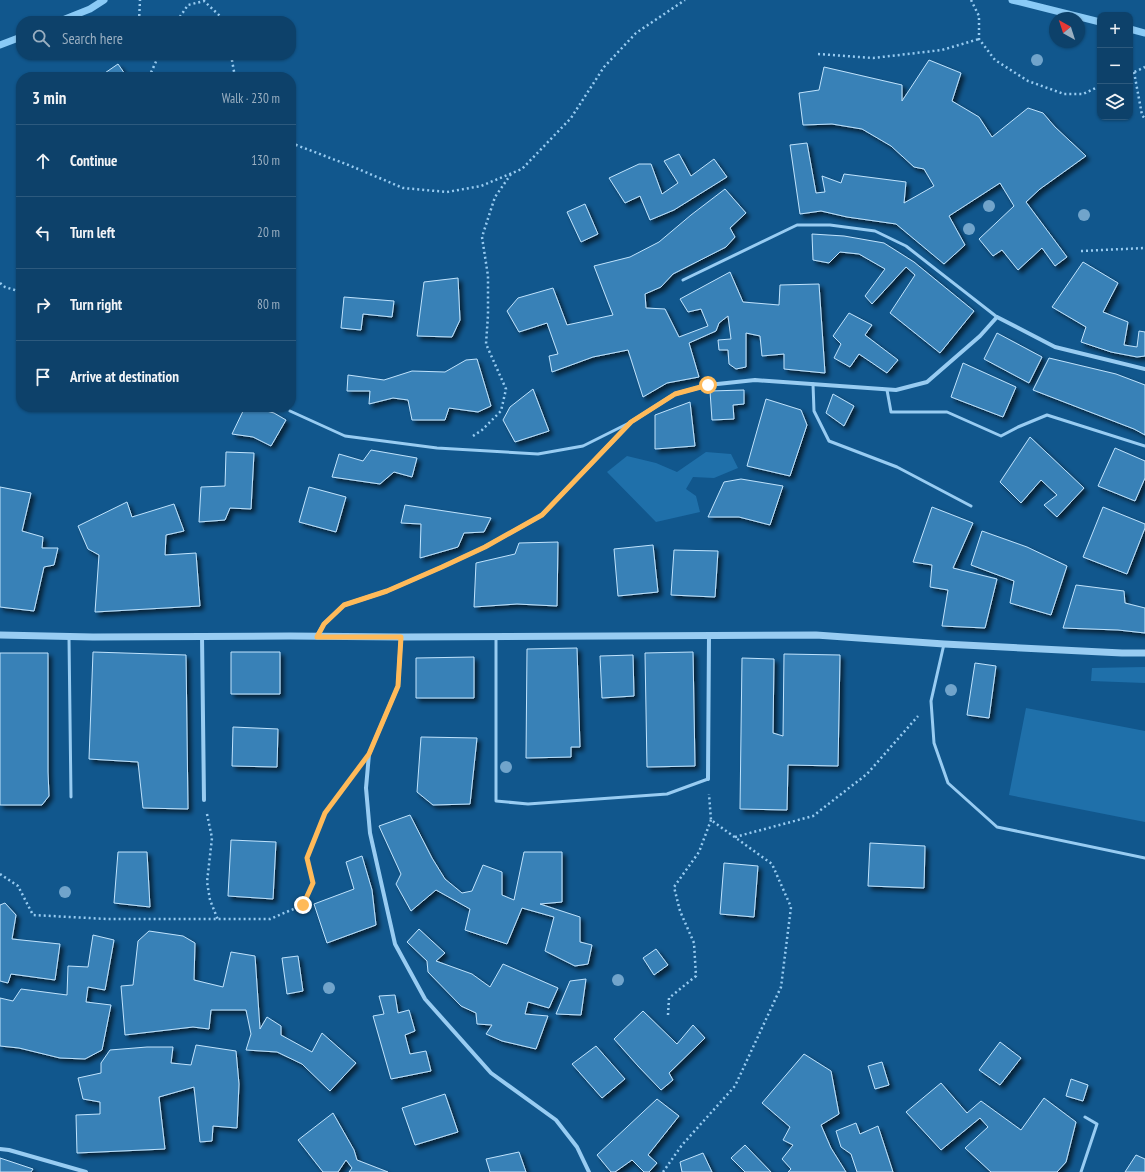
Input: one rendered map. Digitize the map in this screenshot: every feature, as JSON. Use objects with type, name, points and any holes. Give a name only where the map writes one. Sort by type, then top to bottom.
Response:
[{"type":"street","points":[[317,637],[324,624],[344,605],[387,591],[442,567],[485,547],[542,515],[631,422],[675,394],[708,385],[755,380],[896,390],[927,382],[980,336],[997,317],[1055,347],[1145,369]]},
{"type":"street","points":[[0,635],[317,637],[816,635],[944,644],[1145,653]]},
{"type":"street","points":[[708,779],[709,635]]},
{"type":"street","points":[[202,636],[204,800]]},
{"type":"street","points":[[401,637],[398,686],[369,754],[366,788],[370,833],[395,944],[425,999],[491,1073],[556,1120],[577,1147],[589,1172]]},
{"type":"street","points":[[0,1149],[86,1172]]},
{"type":"lane","points":[[683,280],[797,225],[830,225],[875,231],[906,246],[997,317]]},
{"type":"lane","points":[[813,384],[814,411],[829,441],[897,467],[971,506]]},
{"type":"lane","points":[[887,390],[891,412],[947,412],[1001,436],[1046,415],[1145,446]]},
{"type":"lane","points":[[292,412],[345,436],[437,448],[538,454],[583,446],[631,422]]},
{"type":"lane","points":[[69,636],[71,797]]},
{"type":"lane","points":[[496,637],[496,801],[528,804],[667,794],[708,779]]},
{"type":"lane","points":[[944,644],[931,701],[934,743],[948,783],[997,827],[1145,858]]},
{"type":"lane","points":[[1081,1172],[1097,1124],[1085,1117]]},
{"type":"path","points":[[139,16],[140,0]]},
{"type":"path","points":[[296,145],[403,188],[447,192],[481,186],[522,170],[571,118],[604,67],[636,33],[685,0]]},
{"type":"path","points":[[972,0],[979,16],[979,39],[995,60],[1028,80],[1064,94],[1083,94],[1097,87]]},
{"type":"path","points":[[180,16],[188,5],[204,1],[220,16]]},
{"type":"path","points":[[818,54],[873,58],[942,50],[979,39]]},
{"type":"path","points":[[151,72],[156,60]]},
{"type":"path","points":[[232,60],[235,72]]},
{"type":"path","points":[[1145,67],[1134,72],[1142,115],[1145,119]]},
{"type":"path","points":[[451,449],[482,430],[500,411],[506,389],[486,344],[488,276],[482,237],[496,197],[511,174]]},
{"type":"path","points":[[1081,251],[1145,248]]},
{"type":"path","points":[[0,283],[5,287],[16,290]]},
{"type":"path","points":[[734,838],[813,816],[867,774],[931,701]]},
{"type":"path","points":[[0,874],[18,886],[33,915],[107,919],[270,920],[303,905],[313,883],[307,858],[325,813],[369,754]]},
{"type":"path","points":[[668,1015],[669,998],[696,976],[694,943],[680,912],[674,887],[699,852],[711,820],[708,779]]},
{"type":"path","points":[[204,800],[212,838],[207,882],[210,900],[218,920]]},
{"type":"path","points":[[663,1172],[682,1145],[735,1086],[781,987],[791,907],[772,864],[711,820]]},
{"type":"shaded area","points":[[706,452],[731,454],[738,468],[714,478],[693,477],[686,489],[696,496],[700,512],[656,522],[607,472],[627,456],[656,463],[677,472]]},
{"type":"shaded area","points":[[1145,667],[1145,683],[1091,681],[1092,668]]},
{"type":"shaded area","points":[[1026,708],[1145,731],[1145,822],[1009,795]]},
{"type":"building","points":[[929,60],[961,73],[952,101],[979,117],[992,137],[1028,108],[1043,113],[1055,127],[1086,156],[1040,189],[1026,202],[1067,257],[1055,266],[1042,248],[1018,270],[1002,250],[993,256],[979,239],[1014,206],[1000,183],[949,216],[965,245],[944,264],[896,224],[847,217],[821,211],[800,214],[790,145],[807,143],[816,193],[825,192],[822,176],[841,183],[844,174],[906,182],[904,203],[934,186],[924,169],[914,167],[891,146],[862,129],[832,124],[803,125],[799,93],[819,90],[824,67],[902,85],[902,101]]},
{"type":"building","points":[[118,64],[124,72],[106,72]]},
{"type":"building","points":[[679,154],[691,176],[714,159],[727,177],[674,210],[650,220],[640,196],[625,203],[609,178],[639,164],[651,164],[662,194],[678,183],[664,161]]},
{"type":"building","points":[[725,189],[746,213],[730,228],[735,237],[726,247],[673,274],[661,287],[645,294],[646,308],[665,309],[679,337],[708,326],[701,309],[688,312],[680,299],[730,272],[743,302],[779,305],[780,285],[819,284],[825,373],[784,369],[784,354],[762,356],[760,336],[746,333],[746,367],[736,369],[729,364],[728,350],[719,350],[718,340],[731,339],[728,316],[719,323],[716,331],[689,343],[699,377],[667,383],[643,397],[628,350],[593,357],[552,372],[549,356],[558,354],[547,323],[519,332],[507,311],[518,298],[553,288],[567,325],[613,315],[594,266],[630,257],[659,242]]},
{"type":"building","points":[[585,204],[598,234],[581,242],[567,212]]},
{"type":"building","points":[[812,234],[844,236],[884,243],[914,262],[974,311],[940,353],[890,313],[915,275],[906,267],[872,304],[865,296],[885,269],[859,254],[840,252],[829,263],[813,260]]},
{"type":"building","points":[[1083,262],[1118,283],[1103,312],[1128,322],[1124,345],[1137,347],[1139,331],[1145,332],[1145,356],[1137,357],[1111,352],[1081,342],[1086,327],[1052,307]]},
{"type":"building","points":[[458,278],[460,320],[452,337],[417,336],[424,282]]},
{"type":"building","points":[[344,297],[394,301],[392,317],[363,314],[361,330],[341,328]]},
{"type":"building","points":[[849,313],[872,325],[865,335],[898,360],[887,373],[859,354],[850,367],[834,358],[841,344],[833,336]]},
{"type":"building","points":[[997,333],[1042,357],[1029,383],[984,359]]},
{"type":"building","points":[[1049,358],[1116,374],[1145,385],[1145,435],[1134,429],[1033,390]]},
{"type":"building","points":[[477,359],[491,406],[478,412],[449,408],[445,420],[412,420],[408,400],[393,398],[369,404],[370,391],[347,391],[348,375],[384,380],[412,371],[445,372],[466,360]]},
{"type":"building","points":[[963,363],[1016,387],[1003,417],[951,397]]},
{"type":"building","points":[[533,389],[549,431],[515,442],[503,420],[510,407]]},
{"type":"building","points":[[744,390],[744,404],[733,405],[734,419],[712,420],[710,391]]},
{"type":"building","points":[[833,394],[854,406],[844,426],[826,413]]},
{"type":"building","points":[[766,399],[801,410],[807,425],[790,476],[747,466]]},
{"type":"building","points":[[690,402],[695,446],[655,449],[655,415]]},
{"type":"building","points":[[243,412],[270,412],[286,420],[271,446],[253,437],[232,434]]},
{"type":"building","points":[[1030,437],[1084,488],[1057,517],[1044,505],[1057,495],[1041,480],[1021,503],[1000,482]]},
{"type":"building","points":[[1115,448],[1145,461],[1145,478],[1135,501],[1098,486]]},
{"type":"building","points":[[371,450],[417,458],[412,477],[394,472],[380,484],[332,477],[339,454],[363,461]]},
{"type":"building","points":[[226,452],[254,453],[251,509],[230,508],[225,520],[199,522],[201,487],[225,486]]},
{"type":"building","points":[[741,479],[783,486],[770,525],[739,517],[708,517],[724,482]]},
{"type":"building","points":[[0,487],[31,493],[22,531],[43,537],[42,548],[58,548],[54,565],[44,567],[34,611],[0,607]]},
{"type":"building","points":[[309,487],[346,497],[336,532],[299,522]]},
{"type":"building","points":[[127,502],[132,517],[174,504],[184,531],[166,535],[165,555],[196,553],[200,606],[95,612],[99,555],[88,549],[78,526]]},
{"type":"building","points":[[405,505],[491,518],[484,532],[464,533],[458,547],[420,558],[421,524],[401,523]]},
{"type":"building","points":[[932,507],[973,523],[953,568],[997,579],[985,628],[942,626],[948,590],[930,587],[932,565],[913,562]]},
{"type":"building","points":[[1103,507],[1145,524],[1145,528],[1127,574],[1083,557]]},
{"type":"building","points":[[982,531],[1027,547],[1067,566],[1051,615],[1010,603],[1014,581],[971,565]]},
{"type":"building","points":[[558,542],[557,606],[517,604],[474,607],[476,563],[515,554],[519,543]]},
{"type":"building","points":[[653,545],[658,592],[618,596],[614,549]]},
{"type":"building","points":[[674,550],[718,551],[715,597],[671,595]]},
{"type":"building","points":[[1076,585],[1124,591],[1125,603],[1145,608],[1145,633],[1118,630],[1063,628]]},
{"type":"building","points":[[577,648],[580,747],[571,747],[571,757],[526,758],[527,649]]},
{"type":"building","points":[[93,652],[186,655],[188,809],[143,808],[138,762],[89,759]]},
{"type":"building","points":[[231,652],[280,652],[280,694],[231,694]]},
{"type":"building","points":[[693,652],[695,766],[647,767],[645,653]]},
{"type":"building","points":[[0,653],[48,653],[49,796],[42,805],[0,805]]},
{"type":"building","points":[[784,654],[840,655],[838,766],[788,765],[787,810],[740,809],[742,658],[774,659],[773,733],[783,736]]},
{"type":"building","points":[[633,655],[634,696],[602,698],[600,656]]},
{"type":"building","points":[[474,657],[474,698],[416,698],[416,658]]},
{"type":"building","points":[[975,663],[996,666],[989,718],[967,715]]},
{"type":"building","points":[[233,727],[278,729],[277,767],[232,766]]},
{"type":"building","points":[[421,737],[477,738],[470,804],[433,805],[417,792]]},
{"type":"building","points":[[410,815],[432,858],[445,879],[462,893],[472,891],[483,865],[502,872],[502,895],[514,900],[524,852],[562,852],[562,902],[540,904],[580,917],[580,942],[592,945],[588,964],[575,966],[545,951],[554,917],[522,908],[507,944],[465,930],[470,909],[436,890],[411,911],[396,884],[401,874],[379,826]]},
{"type":"building","points":[[231,840],[276,842],[273,899],[228,896]]},
{"type":"building","points":[[870,843],[925,846],[924,888],[868,886]]},
{"type":"building","points":[[118,852],[147,852],[150,907],[114,903]]},
{"type":"building","points":[[362,856],[372,890],[376,925],[327,943],[314,904],[354,889],[346,862]]},
{"type":"building","points":[[724,863],[758,866],[754,917],[720,914]]},
{"type":"building","points":[[5,903],[16,915],[12,939],[60,944],[55,980],[11,974],[8,983],[0,981],[0,905]]},
{"type":"building","points":[[419,929],[445,953],[436,961],[472,974],[490,987],[503,964],[558,988],[549,1008],[528,1002],[525,1014],[548,1016],[536,1049],[502,1041],[486,1034],[492,1025],[477,1024],[476,1013],[461,1006],[428,972],[427,961],[407,942]]},
{"type":"building","points":[[149,931],[183,936],[195,943],[194,980],[223,987],[231,952],[255,956],[260,1029],[267,1017],[281,1026],[281,1035],[312,1052],[322,1033],[356,1063],[330,1091],[302,1064],[277,1052],[246,1050],[251,1034],[246,1010],[211,1010],[209,1029],[193,1027],[125,1035],[121,986],[133,985],[138,941]]},
{"type":"building","points":[[93,935],[114,940],[105,990],[88,987],[86,1002],[111,1005],[102,1050],[85,1059],[60,1058],[19,1048],[0,1046],[0,998],[13,1001],[21,989],[67,995],[68,966],[88,967]]},
{"type":"building","points":[[656,949],[668,965],[654,975],[643,958]]},
{"type":"building","points":[[298,956],[303,991],[287,994],[282,958]]},
{"type":"building","points":[[586,979],[581,1015],[556,1014],[570,981]]},
{"type":"building","points":[[395,995],[398,1013],[409,1010],[415,1031],[405,1035],[410,1054],[426,1051],[431,1071],[391,1079],[373,1016],[384,1014],[379,996]]},
{"type":"building","points":[[643,1011],[677,1044],[693,1025],[705,1038],[669,1073],[673,1080],[661,1090],[614,1039]]},
{"type":"building","points":[[1000,1042],[1021,1058],[1000,1085],[979,1070]]},
{"type":"building","points":[[196,1045],[236,1051],[239,1084],[237,1128],[213,1126],[212,1141],[200,1142],[194,1087],[159,1097],[165,1149],[77,1153],[76,1115],[100,1114],[100,1102],[83,1099],[78,1078],[101,1073],[101,1063],[110,1050],[147,1047],[173,1047],[171,1063],[191,1065]]},
{"type":"building","points":[[596,1046],[625,1079],[602,1098],[572,1064]]},
{"type":"building","points":[[804,1054],[831,1071],[839,1114],[821,1125],[831,1148],[846,1172],[788,1172],[791,1169],[782,1159],[793,1145],[783,1140],[790,1127],[762,1103]]},
{"type":"building","points":[[882,1062],[889,1085],[875,1089],[868,1066]]},
{"type":"building","points":[[1071,1079],[1088,1085],[1083,1101],[1066,1096]]},
{"type":"building","points":[[941,1083],[967,1113],[981,1101],[1021,1130],[1044,1098],[1076,1122],[1066,1162],[1057,1172],[991,1172],[965,1148],[988,1127],[980,1118],[941,1150],[906,1112]]},
{"type":"building","points":[[445,1094],[458,1132],[415,1145],[402,1108]]},
{"type":"building","points":[[657,1099],[679,1116],[648,1155],[657,1163],[649,1172],[644,1172],[632,1160],[615,1172],[611,1172],[597,1155]]},
{"type":"building","points":[[333,1113],[354,1150],[357,1160],[388,1172],[349,1172],[352,1168],[346,1160],[338,1172],[323,1172],[298,1140]]},
{"type":"building","points":[[856,1123],[860,1134],[878,1126],[893,1172],[857,1172],[851,1154],[841,1147],[836,1131]]},
{"type":"building","points":[[745,1145],[771,1172],[745,1172],[731,1158]]},
{"type":"building","points":[[519,1152],[526,1172],[490,1172],[486,1159]]},
{"type":"building","points":[[703,1153],[712,1172],[682,1172],[680,1162]]},
{"type":"building","points":[[1136,1155],[1145,1159],[1145,1172],[1125,1172]]},
{"type":"building","points":[[0,1158],[33,1169],[31,1172],[0,1172]]},
{"type":"waterway","points":[[72,16],[90,9],[104,0]]},
{"type":"waterway","points":[[1012,0],[1097,21]]},
{"type":"waterway","points":[[1133,30],[1145,33]]},
{"type":"waterway","points":[[0,45],[16,39]]},
{"type":"route","points":[[303,905],[313,883],[307,858],[325,813],[369,754],[398,686],[401,637],[317,637],[324,624],[344,605],[387,591],[442,567],[485,547],[542,515],[631,422],[675,394],[708,385]]}]
